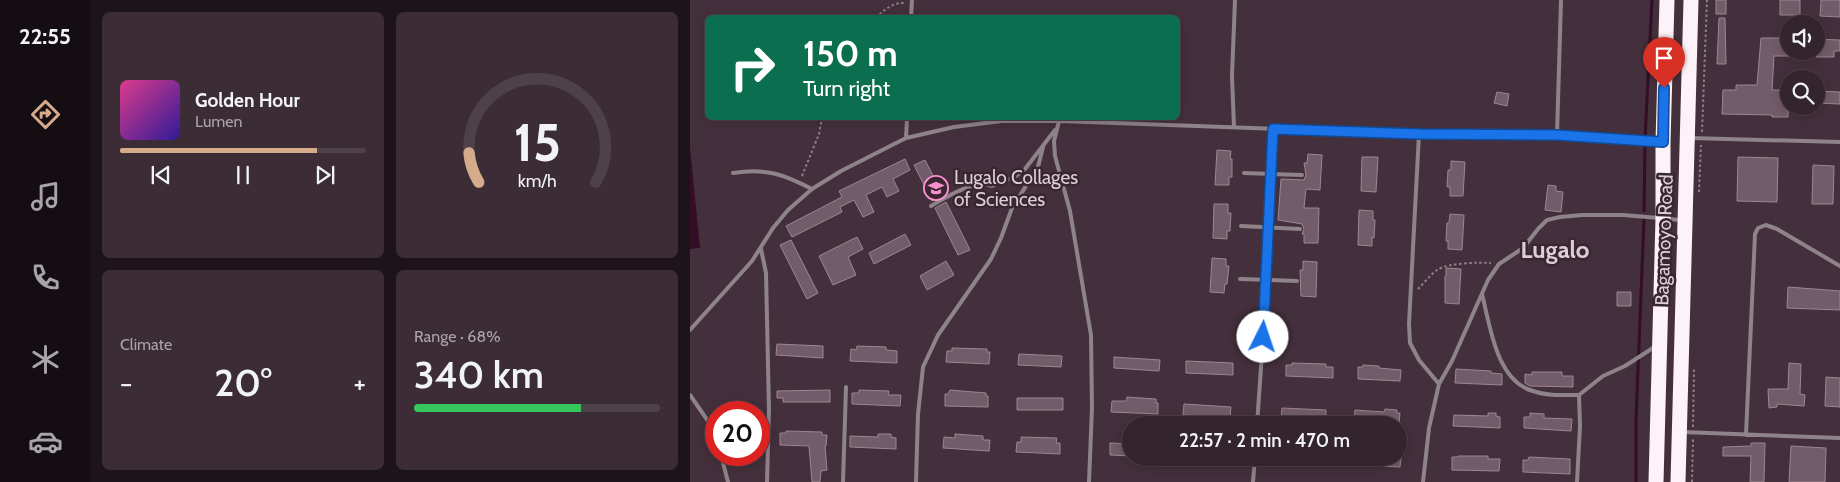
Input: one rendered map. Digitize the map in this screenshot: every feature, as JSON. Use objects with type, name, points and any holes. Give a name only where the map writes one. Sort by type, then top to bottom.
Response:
[{"type":"highway","name":"Bagamoyo Road","points":[[1656,482],[1661,344],[1663,142],[1667,0]]},
{"type":"highway","name":"Bagamoyo Road","points":[[1678,482],[1686,432],[1685,220],[1695,138],[1691,0]]},
{"type":"lane","points":[[1234,127],[1232,76],[1236,0]]},
{"type":"lane","points":[[1557,135],[1561,0]]},
{"type":"lane","points":[[911,15],[912,2]]},
{"type":"lane","points":[[906,138],[907,120]]},
{"type":"lane","points":[[690,330],[762,249],[773,228],[788,210],[812,189],[869,155],[906,138],[954,127],[1002,121],[1059,121],[1419,134],[1557,135],[1663,142]]},
{"type":"lane","points":[[931,206],[964,189],[986,183],[992,186],[1016,176],[1025,169],[1043,148],[1059,121]]},
{"type":"lane","points":[[1056,128],[1054,141],[1055,156],[1070,211],[1091,335],[1092,408],[1089,482]]},
{"type":"lane","points":[[1258,416],[1267,280],[1273,129]]},
{"type":"lane","points":[[1419,134],[1410,343],[1419,360],[1439,384]]},
{"type":"lane","points":[[1695,138],[1840,142]]},
{"type":"lane","points":[[916,482],[918,414],[923,367],[938,335],[991,259],[1012,208],[1038,167],[1043,148]]},
{"type":"lane","points":[[733,173],[764,170],[781,174],[812,189]]},
{"type":"lane","points":[[1244,172],[1302,175]]},
{"type":"lane","points":[[1423,482],[1429,428],[1439,384],[1452,361],[1488,280],[1499,264],[1523,248],[1547,220],[1554,218],[1582,215],[1622,215],[1685,220]]},
{"type":"lane","points":[[1746,435],[1755,234],[1758,228],[1766,225],[1777,229],[1840,266]]},
{"type":"lane","points":[[1241,226],[1300,229]]},
{"type":"lane","points":[[762,249],[766,273],[769,411],[767,482]]},
{"type":"lane","points":[[1240,278],[1297,281]]},
{"type":"lane","points":[[1482,294],[1499,361],[1511,377],[1522,387],[1532,391],[1579,396],[1603,376],[1625,366],[1661,344]]},
{"type":"lane","points":[[843,482],[846,387]]},
{"type":"lane","points":[[690,395],[705,417]]},
{"type":"lane","points":[[1576,482],[1580,426],[1579,396]]},
{"type":"lane","points":[[1686,432],[1840,438]]},
{"type":"lane","points":[[724,466],[728,482]]},
{"type":"lane","points":[[1254,482],[1255,466]]},
{"type":"path","points":[[1695,138],[1707,0]]},
{"type":"path","points":[[879,15],[883,10],[896,3],[912,2]]},
{"type":"path","points":[[800,182],[819,134],[822,120]]},
{"type":"path","points":[[1411,296],[1439,269],[1446,266],[1482,262],[1499,264]]},
{"type":"path","points":[[1686,432],[1692,482]]},
{"type":"shaded area","points":[[690,148],[700,248],[690,249]]},
{"type":"building","points":[[1716,0],[1726,0],[1726,14],[1716,14]]},
{"type":"building","points":[[1780,0],[1800,0],[1800,15],[1780,15]]},
{"type":"building","points":[[1821,0],[1840,0],[1840,17],[1820,15]]},
{"type":"building","points":[[1719,18],[1725,18],[1726,64],[1717,64]]},
{"type":"building","points":[[1761,38],[1780,38],[1780,56],[1774,56],[1772,90],[1780,90],[1780,115],[1788,115],[1788,117],[1722,114],[1723,90],[1736,90],[1736,85],[1757,85]]},
{"type":"building","points":[[1825,39],[1840,40],[1840,51],[1834,51],[1834,57],[1825,57]]},
{"type":"building","points":[[1825,91],[1840,92],[1840,104],[1825,103]]},
{"type":"building","points":[[1497,92],[1509,94],[1507,106],[1494,103]]},
{"type":"building","points":[[1217,150],[1231,151],[1232,177],[1229,177],[1229,185],[1215,185]]},
{"type":"building","points":[[1308,154],[1322,155],[1320,190],[1306,189],[1304,208],[1319,208],[1318,243],[1304,243],[1302,224],[1278,220],[1281,179],[1304,180],[1306,175],[1304,163],[1307,163]]},
{"type":"building","points":[[1362,157],[1378,157],[1376,192],[1361,191]]},
{"type":"building","points":[[1738,157],[1778,158],[1777,202],[1737,201]]},
{"type":"building","points":[[905,159],[910,170],[893,179],[899,191],[887,197],[882,187],[866,195],[874,212],[863,217],[854,200],[840,207],[842,212],[792,237],[786,226],[842,197],[839,191]]},
{"type":"building","points":[[925,160],[943,195],[932,201],[914,165]]},
{"type":"building","points":[[1451,161],[1465,162],[1463,196],[1450,196],[1450,187],[1447,187],[1448,170],[1451,170]]},
{"type":"building","points":[[1813,165],[1834,166],[1833,204],[1812,204]]},
{"type":"building","points":[[1548,185],[1556,186],[1556,191],[1563,192],[1561,212],[1545,210]]},
{"type":"building","points":[[946,202],[970,250],[958,255],[935,208]]},
{"type":"building","points":[[1214,204],[1228,204],[1228,213],[1231,213],[1230,231],[1227,231],[1227,239],[1213,238]]},
{"type":"building","points":[[1359,210],[1373,211],[1373,220],[1375,220],[1372,246],[1358,245]]},
{"type":"building","points":[[1450,214],[1464,215],[1462,250],[1448,249],[1448,241],[1446,241],[1447,223],[1449,223]]},
{"type":"building","points":[[905,234],[911,245],[874,264],[869,253]]},
{"type":"building","points":[[857,237],[863,249],[848,257],[856,275],[833,285],[819,256]]},
{"type":"building","points":[[791,240],[818,293],[807,299],[780,245]]},
{"type":"building","points":[[1212,258],[1226,259],[1226,266],[1229,266],[1224,293],[1210,292]]},
{"type":"building","points":[[946,261],[954,275],[927,290],[920,276]]},
{"type":"building","points":[[1303,261],[1317,262],[1316,297],[1301,296],[1300,270],[1303,270]]},
{"type":"building","points":[[1446,268],[1461,269],[1459,304],[1445,303]]},
{"type":"building","points":[[1788,287],[1840,291],[1840,310],[1787,308]]},
{"type":"building","points":[[1617,292],[1631,292],[1631,306],[1617,306]]},
{"type":"building","points":[[777,344],[823,346],[823,358],[776,355]]},
{"type":"building","points":[[857,346],[886,347],[886,350],[897,351],[897,363],[850,361],[851,349],[856,350]]},
{"type":"building","points":[[952,348],[987,349],[987,352],[990,352],[989,364],[946,362],[947,351],[952,351]]},
{"type":"building","points":[[1019,354],[1062,356],[1061,367],[1018,365]]},
{"type":"building","points":[[1114,357],[1160,360],[1159,371],[1114,368]]},
{"type":"building","points":[[1186,361],[1233,363],[1233,375],[1186,373]]},
{"type":"building","points":[[1292,363],[1326,364],[1326,367],[1333,367],[1333,378],[1286,376],[1286,365],[1292,365]]},
{"type":"building","points":[[1789,363],[1801,364],[1800,394],[1805,395],[1804,406],[1777,404],[1777,407],[1769,408],[1768,389],[1788,389]]},
{"type":"building","points":[[1363,365],[1401,370],[1400,381],[1358,379],[1358,367],[1363,367]]},
{"type":"building","points":[[1456,369],[1491,371],[1491,373],[1502,374],[1502,385],[1455,383]]},
{"type":"building","points":[[1532,372],[1562,372],[1562,376],[1573,376],[1573,387],[1530,386],[1525,383],[1525,374],[1532,375]]},
{"type":"building","points":[[1826,377],[1840,378],[1840,407],[1825,406]]},
{"type":"building","points":[[830,390],[830,402],[783,402],[783,398],[777,398],[777,391]]},
{"type":"building","points":[[859,390],[889,391],[888,395],[901,395],[900,406],[852,404],[852,393],[859,393]]},
{"type":"building","points":[[950,390],[986,393],[986,396],[988,396],[988,407],[945,406],[945,394],[948,394]]},
{"type":"building","points":[[1127,397],[1156,399],[1158,414],[1111,412],[1112,401],[1126,401]]},
{"type":"building","points":[[1017,398],[1063,398],[1063,410],[1017,410]]},
{"type":"building","points":[[1184,404],[1231,407],[1230,416],[1183,415]]},
{"type":"building","points":[[1282,408],[1326,410],[1326,416],[1281,416]]},
{"type":"building","points":[[1385,409],[1397,410],[1400,416],[1354,416],[1355,410],[1384,412]]},
{"type":"building","points":[[1488,413],[1496,413],[1496,416],[1500,417],[1500,428],[1453,426],[1454,415],[1488,416]]},
{"type":"building","points":[[1530,413],[1544,414],[1544,418],[1572,419],[1571,431],[1524,428],[1524,417],[1530,417]]},
{"type":"building","points":[[786,431],[822,432],[822,435],[827,435],[825,446],[827,470],[821,471],[820,482],[812,482],[809,446],[780,445],[780,433],[786,433]]},
{"type":"building","points":[[878,434],[891,434],[891,437],[896,438],[896,449],[850,447],[850,436],[878,437]]},
{"type":"building","points":[[955,434],[983,436],[983,440],[990,440],[989,451],[943,448],[944,437],[955,438]]},
{"type":"building","points":[[1021,437],[1057,438],[1056,443],[1060,443],[1060,454],[1016,452],[1017,442],[1021,442]]},
{"type":"building","points":[[1110,443],[1122,444],[1122,456],[1110,455]]},
{"type":"building","points":[[1751,443],[1765,443],[1764,482],[1750,482],[1751,456],[1723,456],[1723,447],[1751,446]]},
{"type":"building","points":[[1791,446],[1826,448],[1825,482],[1789,482]]},
{"type":"building","points":[[1488,456],[1488,459],[1500,459],[1499,471],[1452,470],[1452,457]]},
{"type":"building","points":[[1529,457],[1570,459],[1570,474],[1523,472],[1523,460],[1528,460]]},
{"type":"waterway","points":[[1645,138],[1652,0]]},
{"type":"waterway","points":[[1644,211],[1645,143]]},
{"type":"waterway","points":[[1636,482],[1636,419],[1644,219]]},
{"type":"place","name":"Lugalo Collages of Sciences","points":[[936,188]]},
{"type":"district","name":"Lugalo","points":[[1555,249]]},
{"type":"route","points":[[1263,337],[1273,129],[1419,134],[1557,135],[1663,142],[1664,88]]}]
